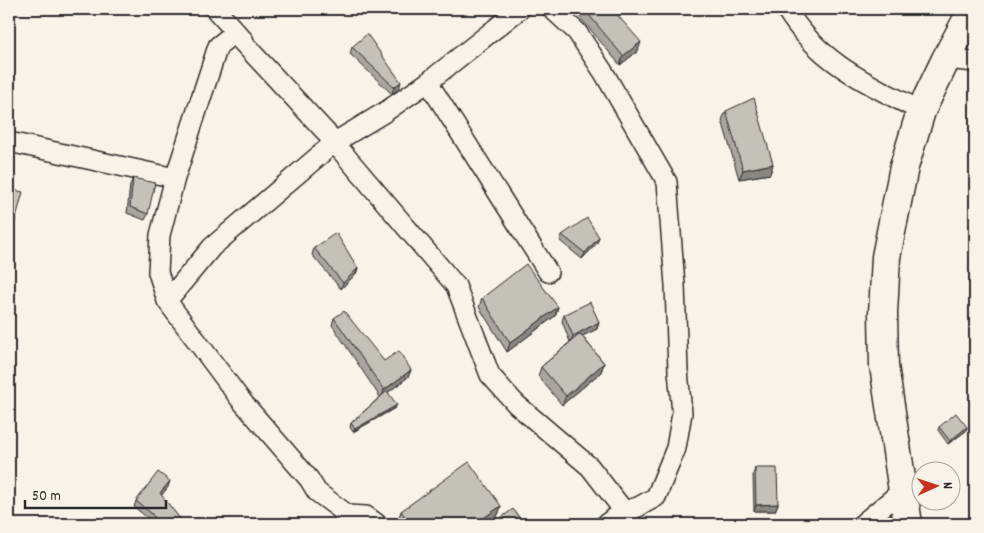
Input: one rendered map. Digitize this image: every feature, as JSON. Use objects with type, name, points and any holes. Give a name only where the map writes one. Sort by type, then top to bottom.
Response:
[{"type":"main road","points":[[908,524],[884,366],[883,313],[886,257],[904,167],[921,111],[973,9]]},
{"type":"street","points":[[215,9],[335,142],[456,286],[490,375],[516,404],[590,467],[628,518]]},
{"type":"street","points":[[167,301],[212,247],[335,142],[385,112],[428,82],[520,9]]},
{"type":"street","points":[[552,9],[578,32],[667,182],[682,413],[676,448],[656,497],[638,507],[628,518],[606,524]]},
{"type":"street","points":[[786,9],[796,25],[831,60],[856,77],[921,111]]},
{"type":"street","points":[[335,142],[234,33],[218,46],[174,178],[160,235],[158,272],[167,301],[240,399],[309,478],[317,492],[348,515],[366,516],[376,524]]},
{"type":"street","points":[[946,59],[975,62]]},
{"type":"street","points":[[428,82],[548,272]]},
{"type":"street","points":[[9,142],[174,178]]},
{"type":"street","points":[[862,524],[903,490]]},
{"type":"building","points":[[584,9],[612,9],[641,42],[623,56]]},
{"type":"building","points":[[367,34],[401,82],[394,87],[352,47]]},
{"type":"building","points":[[754,98],[773,164],[743,170],[726,111]]},
{"type":"building","points":[[133,178],[155,183],[148,214],[130,207]]},
{"type":"building","points":[[9,189],[23,192],[14,225],[9,225]]},
{"type":"building","points":[[587,218],[599,237],[585,253],[562,235]]},
{"type":"building","points":[[336,233],[358,268],[343,283],[314,248]]},
{"type":"building","points":[[526,264],[558,307],[510,343],[482,298]]},
{"type":"building","points":[[590,302],[599,322],[573,336],[564,315]]},
{"type":"building","points":[[344,311],[384,361],[399,351],[411,370],[384,390],[334,318]]},
{"type":"building","points":[[580,334],[604,363],[566,396],[541,367]]},
{"type":"building","points":[[387,391],[397,405],[355,429],[351,423]]},
{"type":"building","points":[[956,413],[967,427],[950,441],[939,427]]},
{"type":"building","points":[[469,462],[501,506],[475,524],[410,524],[401,511]]},
{"type":"building","points":[[755,468],[777,468],[778,504],[756,505]]},
{"type":"building","points":[[158,472],[170,481],[160,493],[184,524],[160,524],[151,513],[136,501]]},
{"type":"building","points":[[513,509],[524,524],[497,524],[495,522]]}]
